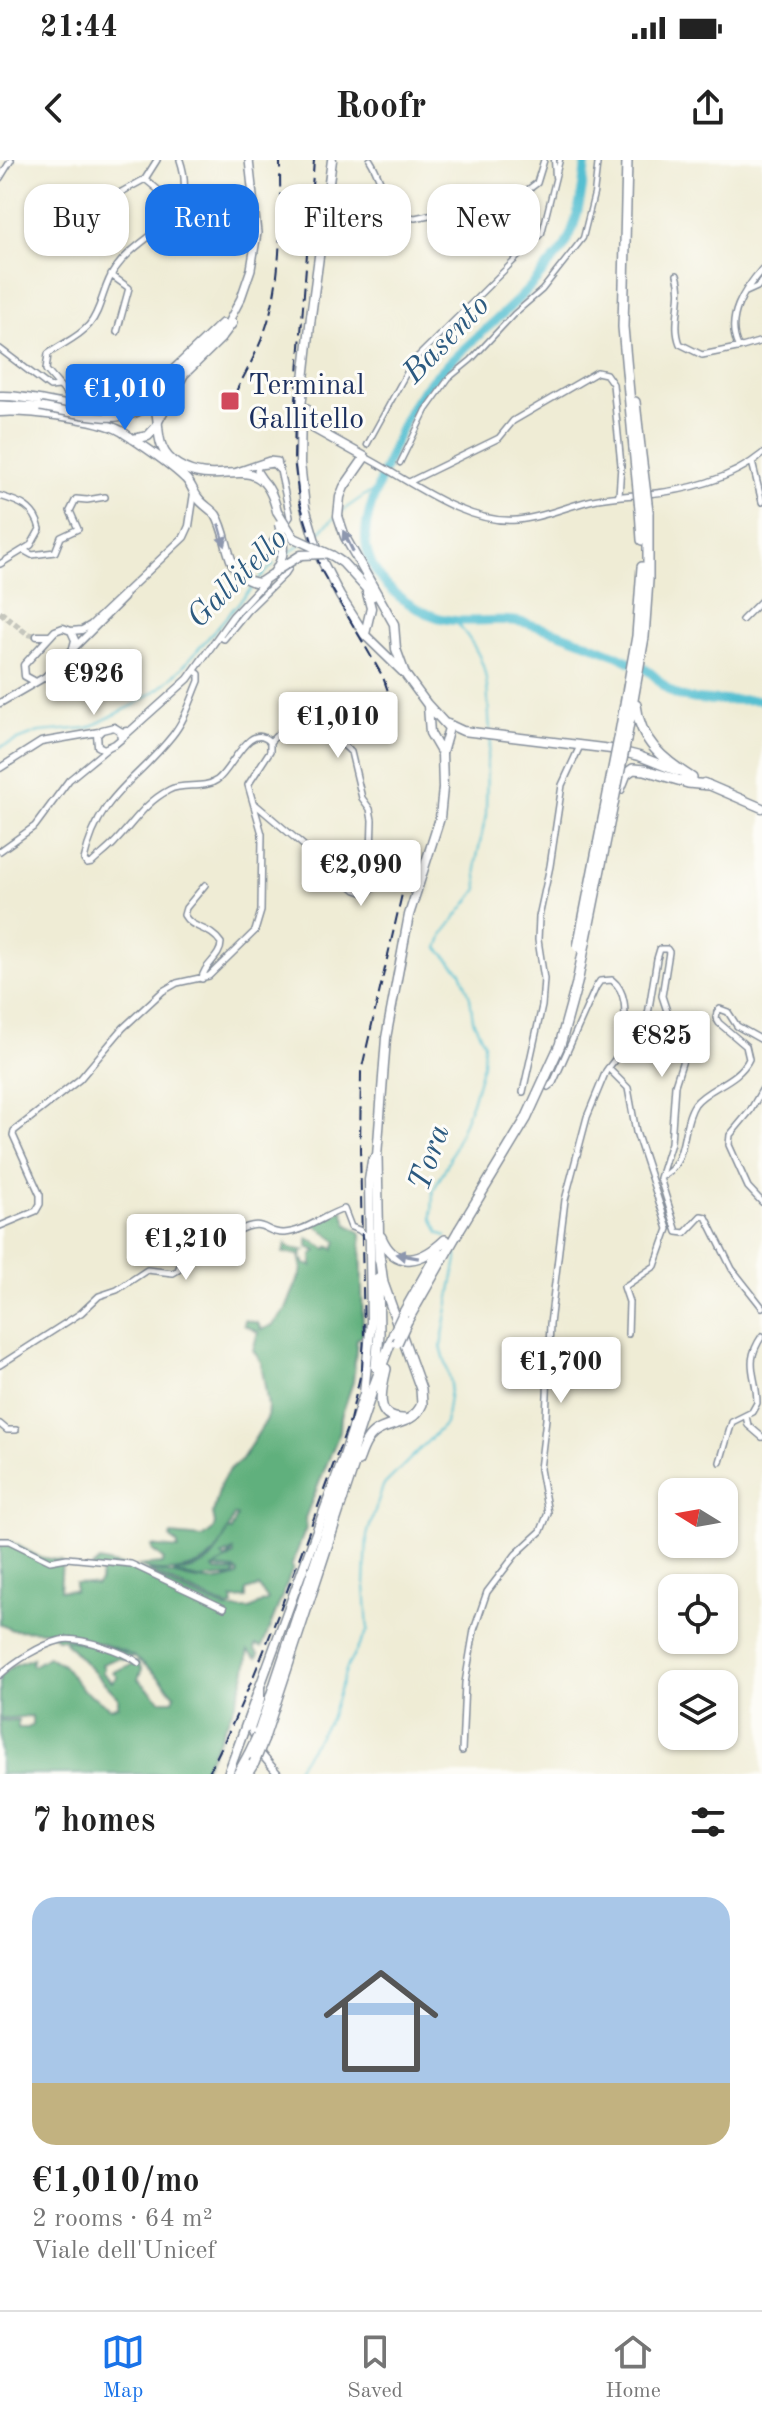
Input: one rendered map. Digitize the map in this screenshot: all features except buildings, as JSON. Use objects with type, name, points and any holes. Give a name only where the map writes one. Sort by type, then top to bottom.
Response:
[{"type":"highway","points":[[261,1738],[371,1394],[395,1338],[441,1253],[526,1119],[550,1072],[577,983],[641,636],[644,511],[627,316],[629,160]]},
{"type":"highway","points":[[632,689],[637,716],[649,743],[663,760],[692,778]]},
{"type":"highway","points":[[379,1228],[382,1241],[390,1250],[409,1259],[431,1254],[445,1240],[521,1115],[555,1042],[572,982],[623,739]]},
{"type":"highway","points":[[601,866],[626,774],[640,769],[670,779],[708,785]]},
{"type":"highway","points":[[371,1394],[378,1350],[377,1156]]},
{"type":"highway","points":[[441,1253],[445,1240]]},
{"type":"highway","points":[[343,1501],[368,1439],[378,1430],[411,1418],[420,1410],[422,1397],[383,1283],[379,1254]]},
{"type":"highway","points":[[238,1774],[261,1738],[343,1501],[395,1338]]},
{"type":"highway","points":[[386,1369],[381,1406],[394,1418],[411,1418]]},
{"type":"highway","points":[[247,1774],[251,1758]]},
{"type":"main road","points":[[133,439],[148,436],[184,375],[227,332],[253,261],[257,233],[247,160]]},
{"type":"main road","points":[[228,1774],[364,1394],[371,1322],[367,1236],[369,1180],[372,1161],[377,1156],[386,1038],[409,915],[440,818],[442,753],[447,737],[445,722],[405,674],[368,638],[340,596],[319,555],[308,520],[301,480],[300,436],[311,316],[333,161]]},
{"type":"main road","points":[[0,405],[109,417],[131,415],[153,403],[222,329],[239,302]]},
{"type":"main road","points":[[0,396],[82,406],[104,407],[122,402],[162,380],[239,302]]},
{"type":"main road","points":[[304,388],[306,416],[310,425]]},
{"type":"main road","points":[[135,396],[153,403],[158,414],[161,449],[177,465],[212,476],[233,473],[263,479],[273,493],[284,549],[274,573]]},
{"type":"main road","points":[[120,431],[115,419],[122,402]]},
{"type":"main road","points":[[0,412],[78,420],[120,431],[133,439],[188,481],[194,493],[216,516],[233,566],[246,580],[259,583],[266,580],[301,555],[318,553],[333,556]]},
{"type":"main road","points":[[300,436],[304,425],[310,425],[365,457],[344,487],[338,516],[345,537],[394,624],[396,649],[405,674]]},
{"type":"main road","points":[[277,511],[294,538],[343,563],[382,605]]},
{"type":"main road","points":[[364,587],[371,608],[368,638]]},
{"type":"main road","points":[[368,638],[386,642],[394,635]]},
{"type":"main road","points":[[427,704],[431,725]]},
{"type":"main road","points":[[442,753],[429,731],[436,720],[463,731],[639,756],[762,808]]},
{"type":"main road","points":[[434,738],[463,731]]},
{"type":"street","points":[[1,173],[11,160]]},
{"type":"street","points":[[129,188],[145,179],[157,160]]},
{"type":"street","points":[[180,160],[185,172],[183,184]]},
{"type":"street","points":[[370,160],[391,206],[398,214],[415,218],[521,195],[537,183],[544,160]]},
{"type":"street","points":[[367,445],[413,361],[539,236],[551,201],[557,160]]},
{"type":"street","points":[[400,463],[426,410],[449,378],[537,295],[583,238],[594,194],[598,160]]},
{"type":"street","points":[[145,179],[151,184]]},
{"type":"street","points":[[82,406],[46,370],[48,354],[81,334],[92,323],[111,275],[122,260],[145,241]]},
{"type":"street","points":[[742,347],[737,344],[733,322],[745,292],[762,269]]},
{"type":"street","points":[[111,275],[129,288],[117,332]]},
{"type":"street","points":[[677,275],[681,286],[677,327],[680,344],[702,355],[762,341]]},
{"type":"street","points":[[745,292],[762,281]]},
{"type":"street","points":[[0,349],[50,387],[60,386]]},
{"type":"street","points":[[409,482],[499,438],[513,421],[597,372],[606,374],[613,384],[621,465],[619,496]]},
{"type":"street","points":[[58,403],[66,393]]},
{"type":"street","points":[[365,457],[463,509],[499,520],[534,517],[619,496],[674,491],[703,483],[752,462],[762,454]]},
{"type":"street","points":[[218,637],[224,639],[289,568],[274,550],[272,542],[290,517],[278,461],[273,459],[233,473]]},
{"type":"street","points":[[752,462],[762,502]]},
{"type":"street","points":[[263,479],[258,472],[259,466],[273,464],[279,471]]},
{"type":"street","points":[[12,695],[28,658],[50,636],[59,629],[82,630],[91,625],[185,535],[191,519],[194,493]]},
{"type":"street","points":[[0,496],[22,503],[37,517],[40,529],[37,537],[23,550],[0,564]]},
{"type":"street","points":[[23,550],[32,555],[55,552],[61,537],[78,529],[70,511],[76,499],[105,497]]},
{"type":"street","points":[[0,851],[35,826],[69,780],[195,671],[241,607],[266,580]]},
{"type":"street","points":[[0,703],[45,677],[124,598],[125,593]]},
{"type":"street","points":[[742,620],[762,600]]},
{"type":"street","points":[[71,631],[75,640],[73,648]]},
{"type":"street","points":[[37,636],[50,636]]},
{"type":"street","points":[[28,658],[31,643]]},
{"type":"street","points":[[0,1226],[36,1211],[40,1204],[40,1195],[14,1138],[14,1131],[80,1079],[123,1028],[163,991],[177,983],[202,979],[249,939],[259,921],[262,834],[248,785],[270,751],[270,742],[264,736],[252,738],[215,782],[172,788],[152,800],[140,810],[117,841],[92,863],[85,863],[91,836],[108,803],[182,722],[199,681],[199,674],[195,671]]},
{"type":"street","points":[[23,672],[28,679],[36,682]]},
{"type":"street","points":[[254,804],[356,890],[365,893],[375,887],[371,855],[372,820],[370,809],[362,798],[351,752],[325,728],[291,723],[270,742]]},
{"type":"street","points":[[0,768],[41,742],[77,738],[110,727],[120,735]]},
{"type":"street","points":[[97,757],[99,732]]},
{"type":"street","points":[[77,738],[108,748]]},
{"type":"street","points":[[532,1088],[523,1090],[542,1006],[543,961],[538,940],[539,917],[560,795],[580,746]]},
{"type":"street","points":[[202,979],[203,972],[221,950],[221,943],[213,932],[186,920],[184,913],[205,885]]},
{"type":"street","points":[[624,1042],[632,1045],[639,1042],[645,1033],[657,959],[660,949],[667,949],[669,956],[662,996],[683,1060],[675,1085],[671,1143],[660,1178],[675,1229],[680,1235],[701,1216],[708,1219],[732,1269],[762,1307]]},
{"type":"street","points":[[462,1751],[465,1683],[474,1630],[487,1592],[516,1554],[541,1531],[548,1513],[540,1469],[550,1324],[565,1200],[587,1117],[608,1068],[624,1042],[625,998],[619,985],[612,980],[600,981],[553,1083],[548,1087]]},
{"type":"street","points":[[660,1178],[673,1169],[696,1103],[743,1069],[749,1059],[746,1046],[719,1023],[717,1012],[720,1009],[728,1012],[737,1026],[762,1040]]},
{"type":"street","points":[[608,1068],[628,1088],[636,1132],[668,1229]]},
{"type":"street","points":[[762,1090],[730,1135],[729,1145],[748,1187],[762,1202]]},
{"type":"street","points":[[0,1365],[81,1313],[99,1296],[117,1290],[147,1270],[166,1273],[178,1270],[188,1248],[232,1245],[236,1232],[262,1224],[280,1233],[298,1230],[327,1214],[344,1209],[351,1227],[367,1236]]},
{"type":"street","points":[[628,1334],[629,1302],[624,1287],[655,1266],[671,1212]]},
{"type":"street","points":[[720,1462],[732,1422],[746,1416],[757,1403],[750,1365],[762,1336]]},
{"type":"street","points":[[746,1416],[748,1425],[762,1437]]},
{"type":"street","points":[[0,1424],[7,1430],[16,1430]]},
{"type":"street","points":[[0,1541],[9,1541],[50,1561],[67,1558],[131,1564],[224,1608]]},
{"type":"street","points":[[0,1675],[24,1658],[62,1640],[127,1653],[139,1663]]},
{"type":"street","points":[[261,1683],[261,1700],[251,1729],[262,1755],[278,1774]]},
{"type":"green space","points":[[343,1210],[347,1224],[361,1233],[363,1336],[357,1339],[353,1382],[341,1417],[340,1431],[305,1518],[306,1528],[293,1568],[262,1647],[256,1645],[257,1658],[248,1651],[238,1696],[201,1774],[0,1774],[0,1721],[18,1720],[18,1728],[28,1728],[32,1725],[32,1716],[0,1719],[0,1677],[14,1665],[33,1658],[33,1666],[48,1657],[63,1665],[82,1689],[111,1708],[118,1705],[118,1697],[65,1642],[130,1655],[110,1646],[57,1639],[50,1631],[12,1630],[0,1624],[0,1541],[11,1542],[39,1557],[62,1561],[60,1590],[75,1591],[75,1583],[97,1585],[101,1571],[89,1570],[99,1561],[139,1570],[226,1609],[250,1609],[268,1600],[259,1587],[246,1591],[246,1598],[232,1599],[233,1606],[227,1607],[148,1571],[201,1581],[237,1576],[236,1570],[214,1568],[224,1562],[213,1568],[215,1571],[235,1572],[234,1576],[199,1579],[173,1573],[202,1565],[215,1553],[199,1564],[178,1570],[157,1571],[139,1566],[162,1564],[164,1560],[152,1550],[152,1546],[178,1549],[171,1535],[203,1538],[213,1530],[213,1514],[221,1483],[228,1471],[242,1459],[267,1419],[261,1362],[253,1350],[258,1332],[244,1325],[245,1320],[258,1323],[261,1330],[273,1325],[286,1309],[302,1270],[299,1255],[283,1253],[286,1244],[290,1248],[307,1251],[302,1251],[301,1260],[312,1266],[312,1255],[317,1251],[308,1247],[308,1238],[327,1249],[329,1246],[334,1249],[337,1241],[314,1224]],"holes":[[[234,1515],[237,1516],[231,1531],[228,1530],[224,1537]],[[233,1550],[234,1555],[230,1557],[232,1552],[225,1559],[222,1556]],[[133,1656],[175,1695],[173,1700],[160,1700],[138,1679],[142,1669],[137,1662],[113,1672],[117,1677],[112,1682],[102,1672],[102,1664]]]},
{"type":"waterway","name":"Basento","points":[[586,160],[577,213],[563,249],[519,299],[438,374],[412,406],[391,451],[370,511],[366,529],[369,558],[375,571],[394,592],[431,615],[454,621],[514,621],[556,632],[645,669],[672,692],[683,697],[762,700]]},
{"type":"waterway","name":"Gallitello","points":[[342,511],[376,491]]},
{"type":"waterway","name":"Gallitello","points":[[316,535],[334,518]]},
{"type":"waterway","name":"Gallitello","points":[[286,555],[300,545]]},
{"type":"waterway","name":"Gallitello","points":[[259,579],[274,564]]},
{"type":"waterway","name":"Gallitello","points":[[0,747],[39,732],[88,728],[138,703],[181,669],[255,584]]},
{"type":"waterway","name":"Tora","points":[[457,623],[482,662],[490,732]]},
{"type":"waterway","name":"Tora","points":[[446,1236],[439,1233],[432,1217],[433,1191],[448,1163],[472,1102],[483,1064],[484,1042],[473,1020],[470,997],[461,972],[438,948],[443,934],[478,889],[476,862],[486,815],[487,759],[491,739]]},
{"type":"waterway","name":"Tora","points":[[293,1774],[330,1719],[347,1667],[368,1630],[365,1586],[367,1535],[383,1486],[445,1424],[451,1383],[441,1346],[457,1259],[456,1243]]},
{"type":"tunnel","points":[[0,612],[28,634],[37,636]]},
{"type":"railway","points":[[226,411],[260,344],[273,302],[280,241],[280,160]]},
{"type":"railway","points":[[314,160],[295,413],[294,459],[299,500],[321,570],[383,677],[396,714]]},
{"type":"railway","points":[[208,1774],[248,1688],[284,1599],[350,1420],[362,1368],[361,1072],[411,855]]},
{"type":"place","name":"Terminal Gallitello","points":[[230,401]]}]
